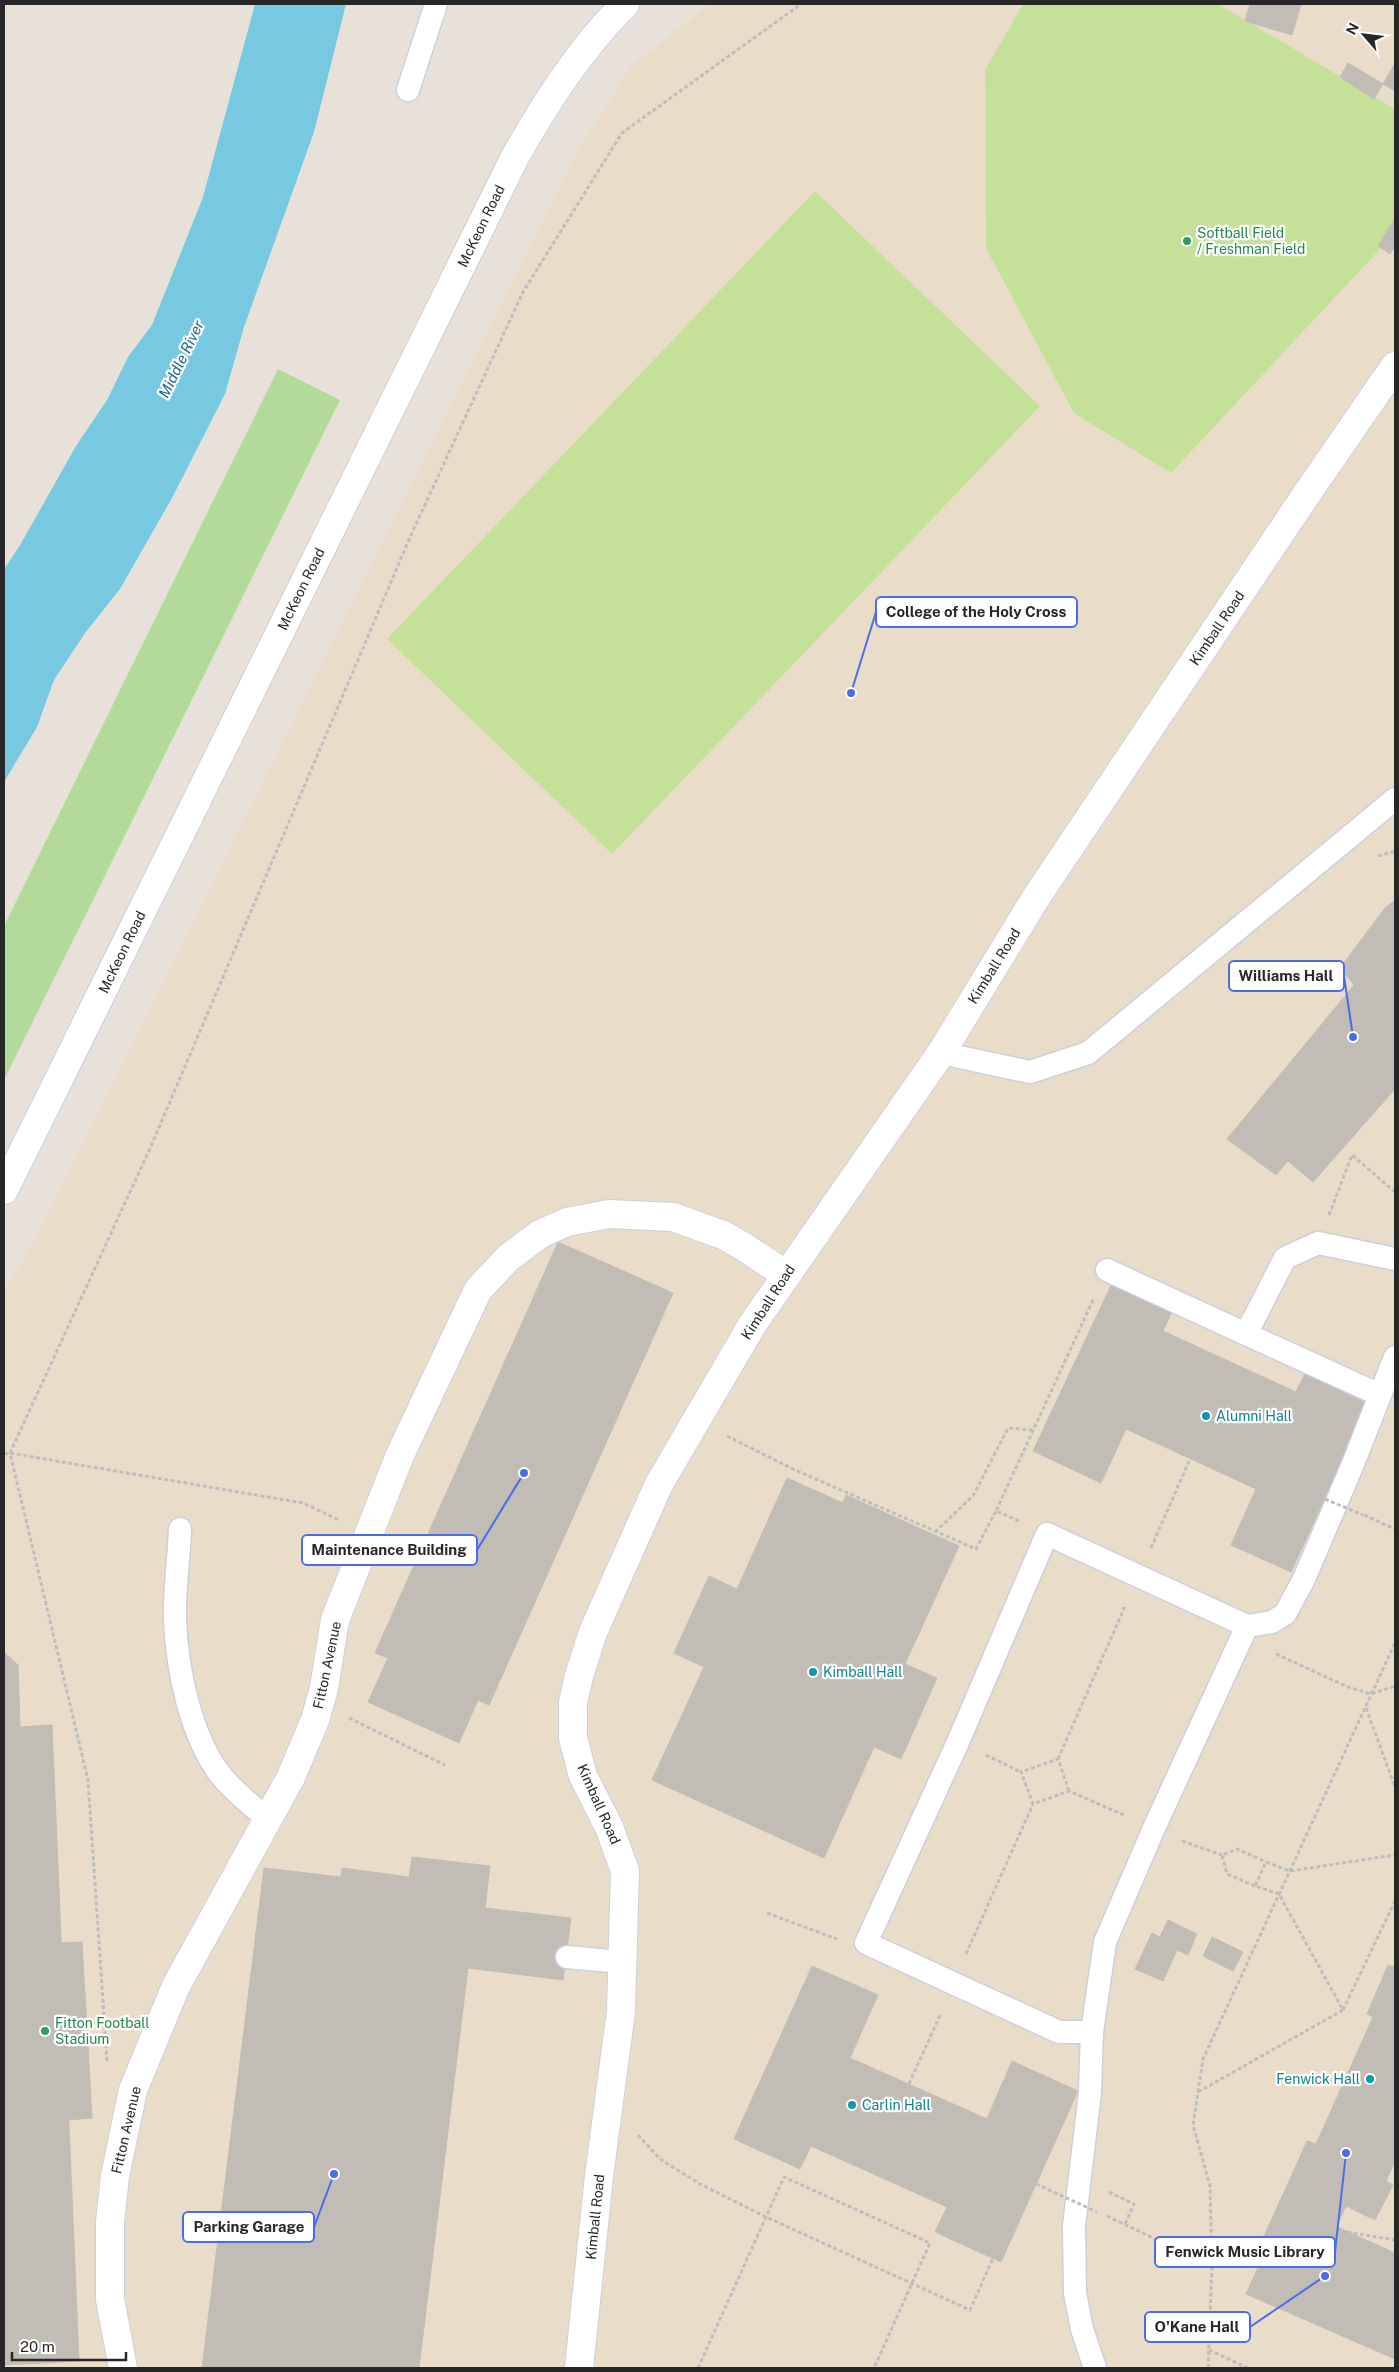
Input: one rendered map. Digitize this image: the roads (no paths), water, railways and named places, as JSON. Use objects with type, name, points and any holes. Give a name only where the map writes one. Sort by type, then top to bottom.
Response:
[{"type":"street","name":"McKeon Road","points":[[4,1190],[515,157],[564,78],[616,7]]},
{"type":"street","name":"Kimball Road","points":[[579,2368],[599,2176],[621,2011],[625,1869],[609,1827],[584,1776],[574,1738],[573,1702],[593,1632],[659,1484],[712,1391],[785,1274],[823,1224],[941,1053],[1037,896],[1306,495],[1395,366]]},
{"type":"street","name":"Fitton Avenue","points":[[123,2368],[110,2299],[110,2222],[115,2176],[133,2090],[176,1986],[291,1777],[315,1720],[335,1620],[400,1456],[478,1290],[508,1258],[540,1234],[567,1222],[609,1214],[673,1217],[735,1242],[785,1274]]},
{"type":"lane","points":[[408,90],[436,4]]},
{"type":"lane","points":[[941,1053],[1030,1072],[1088,1053],[1395,799]]},
{"type":"lane","points":[[1246,1334],[1285,1258],[1318,1243],[1395,1259]]},
{"type":"lane","points":[[1107,1270],[1380,1395]]},
{"type":"lane","points":[[1092,2032],[1059,2032],[866,1943],[958,1742],[1047,1534],[1247,1626],[1272,1622],[1285,1614],[1304,1579],[1395,1356]]},
{"type":"lane","points":[[180,1529],[175,1620],[180,1664],[190,1708],[201,1740],[222,1776],[243,1799],[268,1819]]},
{"type":"lane","points":[[1096,2368],[1082,2330],[1074,2293],[1074,2226],[1090,2093],[1092,2032],[1105,1942],[1154,1828],[1247,1626]]},
{"type":"lane","points":[[566,1957],[621,1962]]},
{"type":"water","name":"Middle River","points":[[255,4],[346,4],[314,132],[244,327],[225,394],[172,498],[120,589],[85,633],[54,680],[37,727],[4,782],[4,569],[19,547],[76,446],[107,400],[128,357],[152,325],[203,197]]},
{"type":"place","name":"Softball Field / Freshman Field","points":[[1187,241]]},
{"type":"place","name":"College of the Holy Cross","points":[[851,693]]},
{"type":"place","name":"Williams Hall","points":[[1353,1037]]},
{"type":"place","name":"Alumni Hall","points":[[1206,1416]]},
{"type":"place","name":"Maintenance Building","points":[[524,1473]]},
{"type":"place","name":"Kimball Hall","points":[[813,1672]]},
{"type":"place","name":"Fitton Football Stadium","points":[[45,2031]]},
{"type":"place","name":"Fenwick Hall","points":[[1370,2079]]},
{"type":"place","name":"Carlin Hall","points":[[852,2105]]},
{"type":"place","name":"Fenwick Music Library","points":[[1346,2153]]},
{"type":"place","name":"Parking Garage","points":[[334,2174]]},
{"type":"place","name":"O'Kane Hall","points":[[1325,2276]]}]
